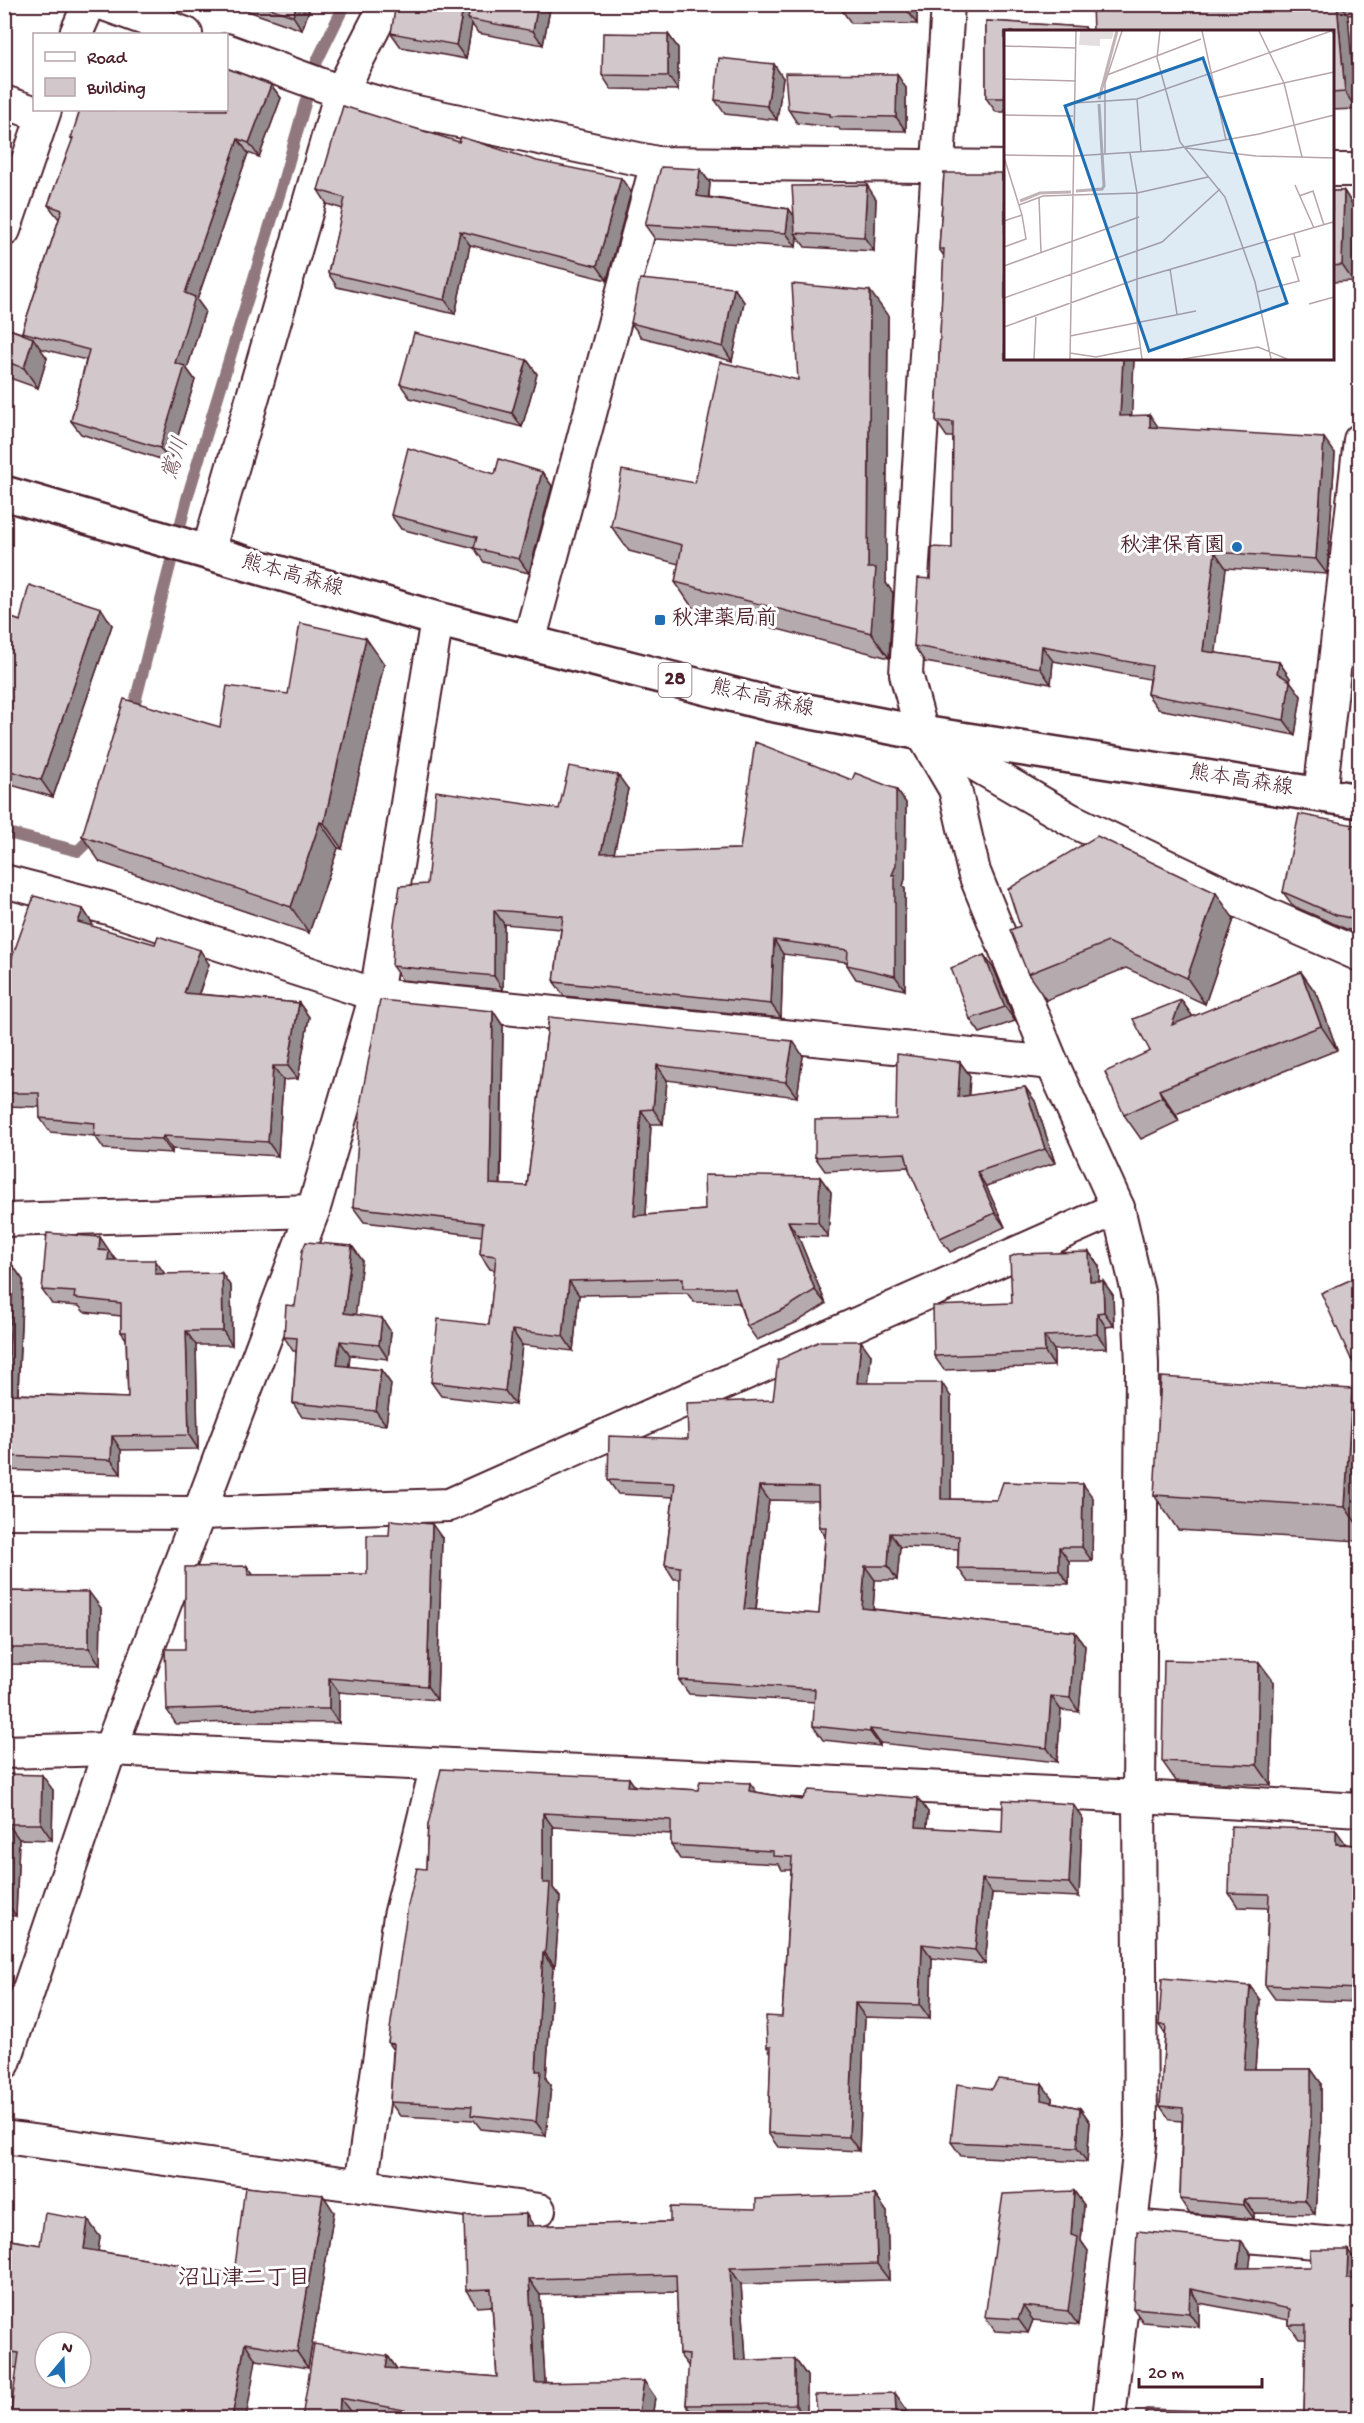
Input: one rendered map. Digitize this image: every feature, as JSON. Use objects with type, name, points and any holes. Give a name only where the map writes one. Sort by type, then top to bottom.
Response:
[{"type":"main road","name":"熊本高森線","points":[[4,493],[437,619],[770,704],[922,733],[1359,801]]},
{"type":"street","points":[[76,33],[89,4]]},
{"type":"street","points":[[104,4],[183,33]]},
{"type":"street","points":[[208,552],[341,92],[386,4]]},
{"type":"street","points":[[948,4],[936,166],[906,674],[922,733],[955,789],[974,872],[1052,1063],[1118,1208],[1139,1297],[1142,1364],[1139,1797],[1141,2137],[1109,2418]]},
{"type":"street","points":[[228,51],[341,92],[393,106],[657,164],[1004,167]]},
{"type":"street","points":[[4,102],[33,109]]},
{"type":"street","points":[[4,230],[43,112]]},
{"type":"street","points":[[529,642],[657,164]]},
{"type":"street","points":[[1334,170],[1359,170]]},
{"type":"street","points":[[1320,795],[1359,440]]},
{"type":"street","points":[[4,2063],[110,1749],[313,1211],[376,995],[437,619]]},
{"type":"street","points":[[922,733],[1071,820],[1266,914],[1359,955]]},
{"type":"street","points":[[4,881],[108,908],[376,995],[1052,1063]]},
{"type":"street","points":[[4,1512],[200,1513],[449,1505],[1118,1208]]},
{"type":"street","points":[[4,1220],[313,1211]]},
{"type":"street","points":[[4,1752],[110,1749],[1139,1797],[1359,1810]]},
{"type":"street","points":[[362,2186],[400,1916],[437,1765]]},
{"type":"street","points":[[4,2137],[539,2210]]},
{"type":"street","points":[[1131,2226],[1359,2246]]},
{"type":"building","points":[[258,4],[297,4],[293,16]]},
{"type":"building","points":[[396,4],[464,4],[456,45],[391,33]]},
{"type":"building","points":[[471,4],[538,4],[533,31],[468,19]]},
{"type":"building","points":[[841,4],[907,4],[907,10],[841,9]]},
{"type":"building","points":[[1092,4],[1337,4],[1345,92],[1334,93],[1334,30],[1093,30]]},
{"type":"building","points":[[986,21],[1085,27],[1085,30],[1004,30],[1004,98],[986,98]]},
{"type":"building","points":[[603,33],[668,34],[668,76],[602,75]]},
{"type":"building","points":[[719,58],[774,64],[767,106],[715,100]]},
{"type":"building","points":[[228,69],[271,85],[249,143],[238,139],[185,293],[195,297],[175,363],[185,366],[160,448],[71,421],[89,350],[22,332],[62,210],[48,205],[73,138],[71,138],[80,111],[228,111]]},
{"type":"building","points":[[785,73],[897,74],[896,117],[830,116],[830,114],[788,109]]},
{"type":"building","points":[[343,106],[459,142],[461,137],[537,161],[621,178],[597,266],[460,231],[445,300],[328,273],[345,198],[318,190]]},
{"type":"building","points":[[661,167],[700,169],[697,196],[789,209],[786,233],[645,225]]},
{"type":"building","points":[[944,173],[1002,173],[1002,180],[1004,180],[1004,360],[1123,360],[1120,416],[1150,415],[1150,427],[1324,438],[1316,559],[1215,552],[1203,651],[1279,662],[1277,673],[1290,681],[1284,720],[1147,694],[1152,666],[1042,646],[1040,668],[914,646],[918,578],[931,579],[932,547],[952,548],[953,422],[936,421],[944,249],[939,249]]},
{"type":"building","points":[[867,185],[864,237],[795,233],[792,186]]},
{"type":"building","points":[[1334,191],[1344,191],[1342,265],[1334,266]]},
{"type":"building","points":[[640,279],[734,288],[723,347],[631,323]]},
{"type":"building","points":[[792,284],[870,291],[868,568],[876,568],[871,633],[675,582],[682,545],[611,526],[622,470],[695,483],[720,362],[798,380]]},
{"type":"building","points":[[4,327],[33,338],[24,368],[4,361]]},
{"type":"building","points":[[414,333],[527,360],[512,413],[400,384]]},
{"type":"building","points":[[408,448],[495,474],[499,459],[542,472],[519,559],[474,548],[477,537],[391,515]]},
{"type":"building","points":[[29,585],[101,608],[41,780],[4,769],[4,615],[20,621]]},
{"type":"building","points":[[300,623],[366,638],[324,823],[320,822],[291,907],[82,836],[124,699],[220,727],[227,686],[288,694]]},
{"type":"building","points":[[755,742],[852,780],[855,773],[896,789],[896,865],[892,875],[895,875],[895,976],[847,965],[848,950],[774,940],[771,1004],[554,982],[563,916],[494,910],[494,976],[392,966],[394,924],[400,886],[427,884],[436,791],[559,809],[569,766],[618,775],[601,853],[740,849]]},
{"type":"building","points":[[1299,814],[1359,826],[1359,920],[1336,915],[1283,892]]},
{"type":"building","points":[[1097,836],[1216,893],[1187,978],[1108,942],[1028,974],[1010,930],[1020,926],[1008,889]]},
{"type":"building","points":[[34,896],[83,909],[78,922],[155,944],[158,936],[200,950],[184,993],[299,1003],[288,1066],[273,1066],[268,1142],[163,1136],[162,1139],[94,1136],[95,1123],[40,1118],[39,1093],[4,1093],[4,961],[10,963]]},
{"type":"building","points":[[984,955],[1005,1007],[970,1019],[951,968]]},
{"type":"building","points":[[1301,972],[1321,1026],[1159,1090],[1162,1097],[1124,1115],[1105,1072],[1150,1051],[1133,1019],[1181,1000],[1172,1025]]},
{"type":"building","points":[[380,1000],[493,1011],[490,1184],[527,1186],[549,1017],[793,1041],[786,1082],[657,1065],[653,1109],[641,1110],[634,1216],[705,1210],[704,1175],[820,1177],[818,1222],[788,1221],[815,1290],[786,1308],[747,1326],[735,1288],[683,1288],[683,1278],[569,1281],[563,1336],[512,1330],[505,1391],[431,1382],[438,1319],[489,1325],[496,1256],[480,1254],[483,1223],[353,1207],[361,1100]]},
{"type":"building","points":[[897,1054],[960,1062],[958,1097],[1025,1087],[1045,1149],[977,1172],[995,1213],[940,1238],[910,1172],[905,1153],[815,1157],[815,1120],[896,1119]]},
{"type":"building","points":[[47,1233],[100,1237],[99,1250],[109,1251],[108,1260],[155,1260],[155,1274],[222,1273],[223,1331],[186,1331],[189,1435],[112,1436],[111,1460],[4,1456],[4,1265],[13,1266],[7,1394],[128,1398],[126,1332],[121,1332],[121,1303],[74,1298],[75,1292],[42,1290]]},
{"type":"building","points":[[306,1242],[352,1246],[344,1313],[382,1318],[379,1345],[340,1341],[337,1365],[381,1370],[376,1411],[293,1403],[297,1338],[284,1337],[286,1305],[295,1306],[302,1251]]},
{"type":"building","points":[[1089,1252],[1090,1281],[1103,1281],[1104,1312],[1097,1313],[1097,1334],[1044,1336],[1045,1352],[934,1356],[933,1306],[1012,1303],[1010,1257],[1017,1254]]},
{"type":"building","points":[[1359,1276],[1359,1356],[1351,1359],[1321,1293]]},
{"type":"building","points":[[820,1341],[861,1341],[857,1383],[942,1383],[941,1499],[997,1500],[1003,1482],[1083,1484],[1082,1547],[1059,1547],[1059,1570],[958,1568],[959,1536],[890,1533],[888,1566],[865,1566],[862,1608],[1075,1632],[1070,1698],[1051,1696],[1047,1748],[870,1729],[870,1732],[813,1726],[815,1689],[679,1680],[680,1567],[665,1565],[675,1483],[608,1480],[609,1436],[688,1439],[687,1403],[773,1400],[778,1360]],"holes":[[[759,1486],[818,1487],[819,1527],[826,1527],[819,1614],[744,1609]]]},
{"type":"building","points":[[1161,1377],[1352,1389],[1345,1507],[1154,1495]]},
{"type":"building","points":[[390,1520],[432,1524],[427,1686],[329,1678],[329,1709],[167,1710],[165,1649],[185,1649],[185,1567],[247,1566],[248,1575],[367,1574],[367,1535],[389,1535]]},
{"type":"building","points":[[11,1591],[89,1592],[89,1648],[4,1648],[4,1608],[10,1608]]},
{"type":"building","points":[[1164,1660],[1259,1662],[1257,1765],[1162,1761]]},
{"type":"building","points":[[441,1769],[629,1778],[628,1786],[698,1790],[700,1781],[750,1783],[749,1791],[802,1800],[809,1790],[918,1798],[916,1827],[1002,1832],[1003,1800],[1073,1804],[1069,1883],[982,1879],[975,1950],[922,1944],[920,2005],[855,2003],[849,2137],[768,2133],[771,2047],[767,2047],[766,2016],[782,2017],[792,1857],[773,1856],[773,1851],[671,1845],[671,1820],[543,1813],[543,1883],[550,1883],[536,2071],[541,2071],[536,2122],[471,2115],[472,2106],[390,2102],[394,2044],[388,2043],[408,1905],[417,1868],[426,1869],[428,1825]]},
{"type":"building","points":[[4,1774],[42,1775],[41,1824],[8,1824],[5,1900],[4,1900]]},
{"type":"building","points":[[1231,1826],[1336,1830],[1336,1844],[1359,1845],[1359,1989],[1265,1985],[1269,1894],[1229,1893]]},
{"type":"building","points":[[1162,1978],[1250,1986],[1244,2069],[1311,2069],[1311,2115],[1305,2200],[1244,2199],[1244,2205],[1180,2199],[1183,2108],[1160,2106],[1166,2025],[1159,2025]]},
{"type":"building","points":[[998,2079],[1042,2084],[1041,2100],[1080,2108],[1077,2148],[951,2142],[957,2084],[992,2089]]},
{"type":"building","points":[[245,2187],[323,2195],[297,2352],[245,2343],[232,2418],[10,2418],[19,2353],[4,2351],[4,2239],[40,2245],[45,2213],[88,2220],[84,2249],[234,2274]]},
{"type":"building","points":[[1074,2191],[1071,2235],[1078,2237],[1068,2311],[1023,2306],[1018,2319],[985,2317],[1003,2194]]},
{"type":"building","points":[[875,2195],[877,2264],[730,2268],[735,2360],[795,2359],[795,2404],[686,2405],[689,2355],[679,2354],[676,2275],[529,2279],[535,2383],[644,2381],[638,2418],[420,2418],[420,2413],[340,2398],[339,2418],[302,2418],[314,2344],[388,2356],[386,2368],[497,2377],[491,2289],[466,2290],[464,2216],[526,2214],[526,2226],[670,2222],[670,2207],[756,2209],[756,2199]]},
{"type":"building","points":[[1137,2231],[1241,2241],[1238,2268],[1311,2267],[1310,2250],[1348,2250],[1347,2279],[1359,2279],[1359,2418],[1146,2418],[1146,2409],[1304,2414],[1306,2325],[1289,2325],[1290,2309],[1190,2289],[1189,2313],[1133,2308]]},
{"type":"building","points":[[895,2393],[896,2411],[939,2418],[818,2418],[815,2395]]},
{"type":"waterway","name":"鴬川","points":[[131,718],[188,495],[281,189],[317,61],[345,4]]},
{"type":"waterway","name":"鴬川","points":[[4,832],[78,851],[98,831]]},
{"type":"place","name":"秋津保育園","points":[[1237,547]]},
{"type":"place","name":"秋津薬局前","points":[[660,620]]},
{"type":"district","name":"沼山津二丁目","points":[[244,2280]]}]
